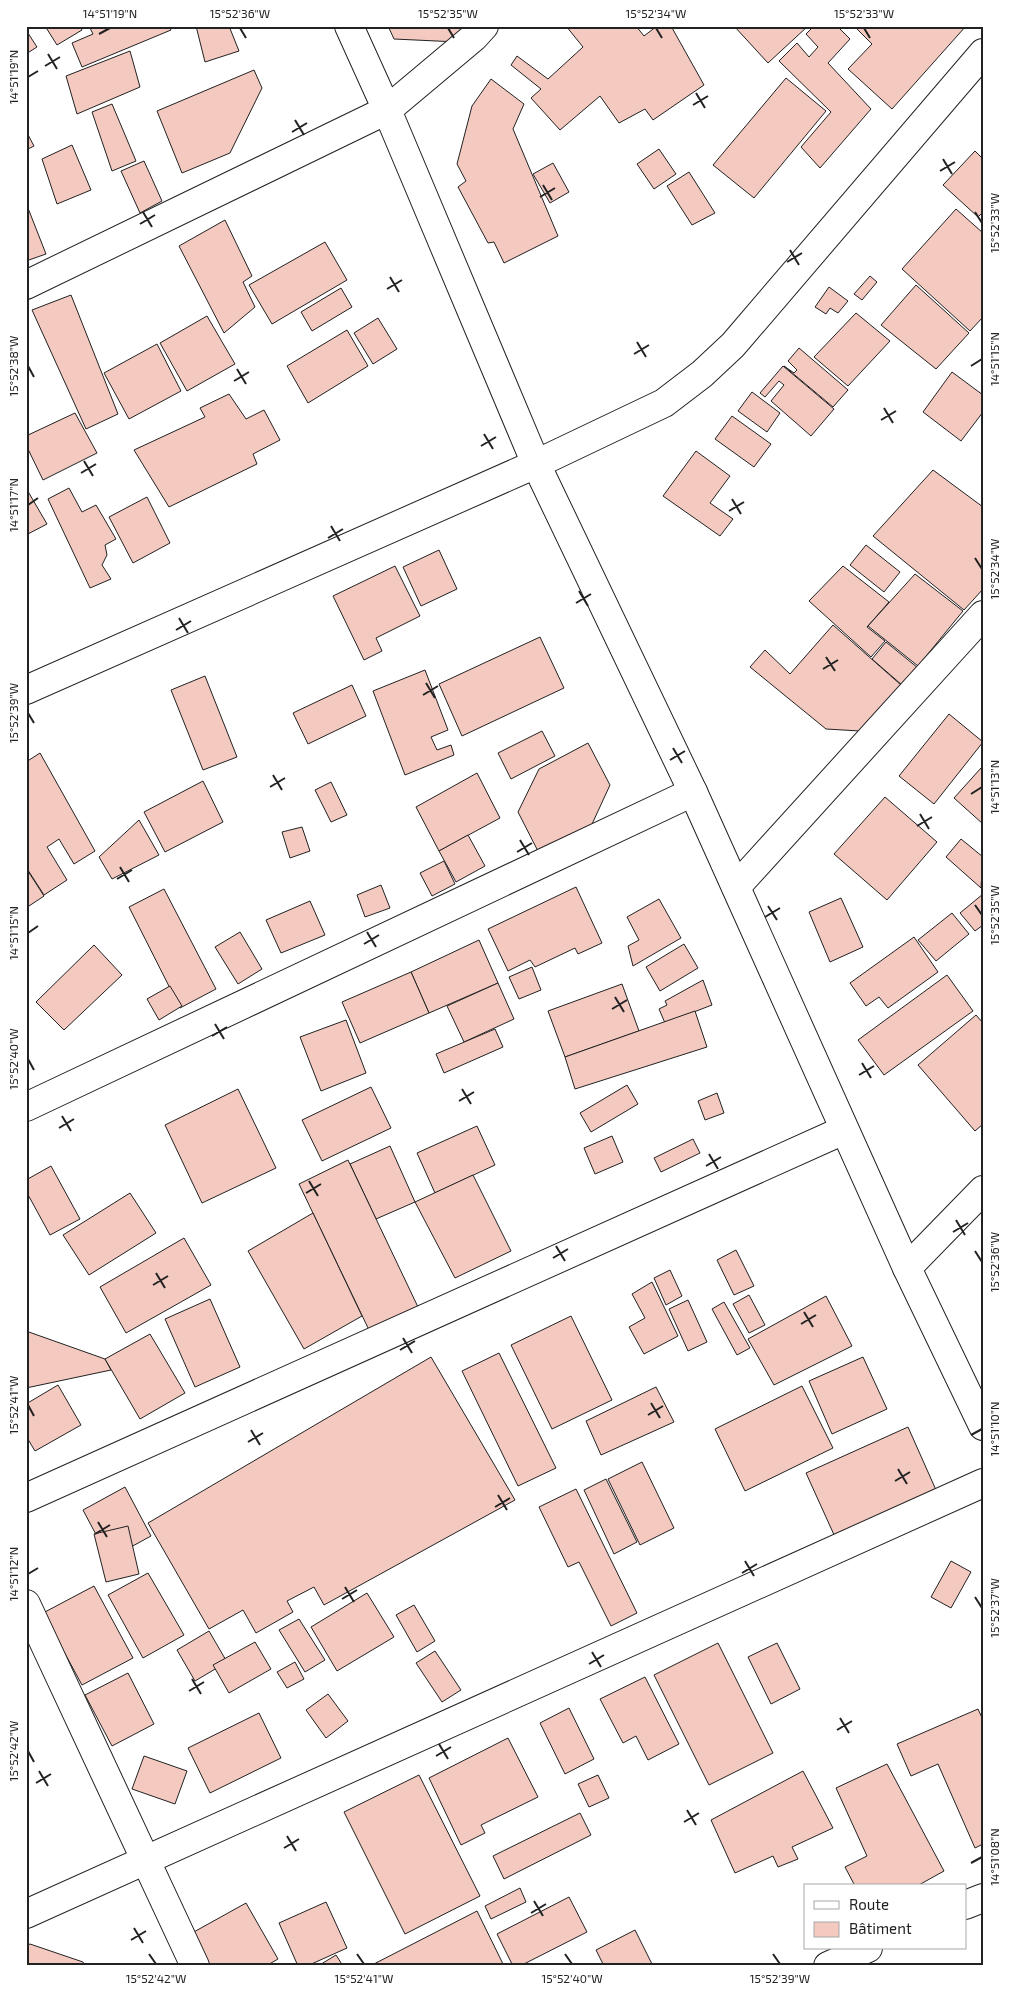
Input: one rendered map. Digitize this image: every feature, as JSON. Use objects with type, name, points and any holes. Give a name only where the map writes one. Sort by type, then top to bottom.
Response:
[{"type":"street","points":[[349,26],[388,110],[536,464],[693,792],[907,1268],[983,1426]]},
{"type":"street","points":[[26,285],[388,110],[474,37],[484,26]]},
{"type":"street","points":[[26,690],[536,464],[664,403],[702,374],[739,337],[983,53]]},
{"type":"street","points":[[736,887],[983,614]]},
{"type":"street","points":[[26,1107],[693,792]]},
{"type":"street","points":[[26,1498],[844,1130]]},
{"type":"street","points":[[907,1268],[983,1190]]},
{"type":"street","points":[[26,1914],[983,1483]]},
{"type":"street","points":[[26,1604],[195,1966]]},
{"type":"street","points":[[966,1906],[983,1898]]},
{"type":"street","points":[[828,1966],[864,1950]]},
{"type":"building","points":[[45,26],[80,26],[82,30],[57,45]]},
{"type":"building","points":[[89,26],[169,26],[171,30],[82,67],[72,43],[93,34]]},
{"type":"building","points":[[196,26],[229,26],[239,51],[205,62]]},
{"type":"building","points":[[388,26],[462,26],[466,30],[458,42],[394,39]]},
{"type":"building","points":[[566,26],[636,26],[644,36],[657,26],[671,26],[704,85],[653,120],[645,109],[619,123],[600,96],[560,130],[531,98],[541,89],[511,65],[517,56],[548,79],[583,47]]},
{"type":"building","points":[[734,26],[808,26],[768,63]]},
{"type":"building","points":[[814,26],[837,26],[850,39],[828,63],[871,109],[820,168],[801,147],[831,112],[779,61],[797,43],[809,57],[818,47],[806,34]]},
{"type":"building","points":[[854,26],[966,26],[892,109],[848,69],[872,44]]},
{"type":"building","points":[[26,30],[37,47],[26,54]]},
{"type":"building","points":[[130,51],[140,87],[77,114],[66,76]]},
{"type":"building","points":[[254,70],[262,88],[230,153],[182,173],[157,111]]},
{"type":"building","points":[[786,78],[826,111],[754,198],[713,165]]},
{"type":"building","points":[[491,79],[524,104],[513,129],[558,236],[504,263],[494,242],[488,243],[458,187],[466,181],[457,164],[472,106]]},
{"type":"building","points":[[112,104],[136,161],[112,171],[92,112]]},
{"type":"building","points":[[26,131],[34,146],[26,150]]},
{"type":"building","points":[[72,145],[91,190],[57,204],[42,159]]},
{"type":"building","points":[[659,149],[676,174],[654,189],[637,164]]},
{"type":"building","points":[[975,151],[983,159],[983,212],[978,217],[943,185]]},
{"type":"building","points":[[144,161],[162,201],[140,213],[121,171]]},
{"type":"building","points":[[553,163],[569,192],[550,203],[533,174]]},
{"type":"building","points":[[689,172],[715,213],[692,225],[667,186]]},
{"type":"building","points":[[26,203],[46,254],[26,261]]},
{"type":"building","points":[[956,209],[983,233],[983,317],[970,331],[902,269]]},
{"type":"building","points":[[225,220],[252,276],[243,282],[255,307],[224,333],[179,246]]},
{"type":"building","points":[[325,242],[347,280],[272,324],[249,285]]},
{"type":"building","points":[[870,276],[877,282],[862,300],[854,294]]},
{"type":"building","points":[[916,285],[969,333],[936,369],[881,325]]},
{"type":"building","points":[[829,287],[848,301],[838,313],[830,308],[826,314],[815,307]]},
{"type":"building","points":[[341,288],[352,307],[312,331],[301,312]]},
{"type":"building","points":[[71,295],[118,414],[86,429],[32,310]]},
{"type":"building","points":[[856,313],[890,341],[848,386],[814,357]]},
{"type":"building","points":[[207,316],[235,364],[187,391],[160,343]]},
{"type":"building","points":[[378,318],[397,349],[373,364],[354,333]]},
{"type":"building","points":[[347,330],[368,366],[308,403],[287,366]]},
{"type":"building","points":[[157,344],[181,391],[129,419],[104,373]]},
{"type":"building","points":[[799,348],[848,390],[833,407],[784,366],[794,373],[797,370],[788,361]]},
{"type":"building","points":[[783,366],[834,409],[811,436],[771,401],[784,385],[779,381],[765,397],[760,393]]},
{"type":"building","points":[[952,372],[983,395],[983,412],[961,441],[923,412]]},
{"type":"building","points":[[752,392],[780,413],[767,432],[738,411]]},
{"type":"building","points":[[229,394],[246,419],[264,410],[280,440],[253,454],[257,464],[169,507],[134,450],[205,417],[200,408]]},
{"type":"building","points":[[75,413],[97,453],[43,480],[26,445],[26,436]]},
{"type":"building","points":[[732,416],[771,444],[754,467],[715,439]]},
{"type":"building","points":[[696,451],[730,476],[710,503],[733,519],[720,536],[663,496]]},
{"type":"building","points":[[933,470],[983,507],[983,589],[964,610],[873,536]]},
{"type":"building","points":[[26,488],[47,524],[26,535]]},
{"type":"building","points":[[69,488],[82,512],[96,505],[116,539],[105,545],[107,555],[102,565],[111,579],[90,588],[48,499]]},
{"type":"building","points":[[147,497],[170,543],[133,563],[109,517]]},
{"type":"building","points":[[866,545],[900,572],[884,592],[850,565]]},
{"type":"building","points":[[439,550],[457,589],[421,606],[403,567]]},
{"type":"building","points":[[395,566],[420,616],[376,638],[382,651],[364,660],[333,596]]},
{"type":"building","points":[[843,566],[889,602],[867,627],[885,641],[871,657],[809,601]]},
{"type":"building","points":[[915,574],[963,611],[918,666],[868,626]]},
{"type":"building","points":[[833,625],[901,685],[860,731],[826,729],[750,667],[765,650],[790,674]]},
{"type":"building","points":[[540,637],[564,688],[462,736],[439,684]]},
{"type":"building","points":[[886,642],[918,668],[902,685],[872,659]]},
{"type":"building","points":[[425,670],[448,730],[431,737],[437,750],[451,745],[454,755],[405,775],[373,691]]},
{"type":"building","points":[[205,676],[237,757],[203,770],[171,690]]},
{"type":"building","points":[[352,685],[366,716],[308,744],[293,713]]},
{"type":"building","points":[[949,714],[983,742],[934,804],[899,776]]},
{"type":"building","points":[[542,731],[555,756],[511,779],[498,753]]},
{"type":"building","points":[[588,743],[610,785],[587,835],[542,859],[518,812],[539,769]]},
{"type":"building","points":[[40,753],[95,851],[74,864],[59,839],[47,847],[67,880],[44,895],[26,867],[26,762]]},
{"type":"building","points":[[981,768],[983,769],[983,824],[954,798]]},
{"type":"building","points":[[477,773],[500,818],[439,851],[416,807]]},
{"type":"building","points":[[203,781],[223,822],[165,852],[144,812]]},
{"type":"building","points":[[331,782],[347,815],[331,822],[315,790]]},
{"type":"building","points":[[885,797],[937,842],[887,900],[834,854]]},
{"type":"building","points":[[139,820],[159,855],[112,879],[99,857]]},
{"type":"building","points":[[302,827],[310,851],[290,858],[282,832]]},
{"type":"building","points":[[468,835],[485,866],[456,882],[439,851]]},
{"type":"building","points":[[961,839],[983,857],[981,888],[946,857]]},
{"type":"building","points":[[444,861],[455,884],[432,896],[420,873]]},
{"type":"building","points":[[26,868],[44,896],[26,908]]},
{"type":"building","points":[[381,885],[390,908],[365,917],[357,895]]},
{"type":"building","points":[[576,887],[602,943],[578,954],[575,948],[535,967],[530,960],[508,971],[488,929]]},
{"type":"building","points":[[164,889],[216,989],[180,1008],[129,907]]},
{"type":"building","points":[[983,894],[983,925],[975,931],[960,913]]},
{"type":"building","points":[[841,898],[863,947],[830,962],[809,912]]},
{"type":"building","points":[[659,899],[681,938],[633,966],[628,946],[639,940],[627,917]]},
{"type":"building","points":[[310,901],[325,935],[281,953],[266,920]]},
{"type":"building","points":[[952,913],[969,934],[936,961],[918,940]]},
{"type":"building","points":[[240,932],[262,969],[238,984],[215,947]]},
{"type":"building","points":[[914,937],[938,972],[888,1008],[879,997],[866,1006],[850,983]]},
{"type":"building","points":[[479,940],[498,983],[429,1013],[411,972]]},
{"type":"building","points":[[684,944],[698,968],[660,991],[646,967]]},
{"type":"building","points":[[94,945],[122,975],[64,1030],[36,1002]]},
{"type":"building","points":[[532,967],[541,990],[519,999],[509,977]]},
{"type":"building","points":[[411,972],[429,1013],[360,1043],[342,1002]]},
{"type":"building","points":[[947,975],[973,1011],[884,1075],[858,1040]]},
{"type":"building","points":[[703,980],[712,1005],[665,1023],[659,1009],[667,1005],[665,1001]]},
{"type":"building","points":[[498,983],[514,1019],[464,1042],[447,1006]]},
{"type":"building","points":[[622,984],[639,1031],[565,1057],[548,1011]]},
{"type":"building","points":[[170,986],[182,1006],[159,1020],[147,999]]},
{"type":"building","points":[[695,1011],[707,1047],[575,1089],[565,1057]]},
{"type":"building","points":[[976,1015],[983,1023],[983,1124],[975,1131],[918,1065]]},
{"type":"building","points":[[346,1020],[366,1073],[321,1091],[300,1037]]},
{"type":"building","points":[[495,1029],[503,1047],[444,1073],[436,1054]]},
{"type":"building","points":[[627,1085],[638,1104],[591,1132],[580,1113]]},
{"type":"building","points":[[371,1087],[391,1128],[322,1161],[302,1120]]},
{"type":"building","points":[[238,1089],[276,1168],[202,1203],[165,1125]]},
{"type":"building","points":[[717,1093],[724,1113],[705,1120],[698,1101]]},
{"type":"building","points":[[477,1126],[495,1165],[435,1193],[417,1153]]},
{"type":"building","points":[[612,1136],[623,1162],[595,1174],[584,1148]]},
{"type":"building","points":[[693,1139],[700,1153],[661,1172],[654,1158]]},
{"type":"building","points":[[390,1146],[415,1202],[376,1219],[350,1164]]},
{"type":"building","points":[[348,1160],[418,1307],[369,1330],[299,1184]]},
{"type":"building","points":[[51,1166],[80,1219],[50,1235],[26,1191],[26,1180]]},
{"type":"building","points":[[473,1175],[511,1251],[455,1278],[415,1202]]},
{"type":"building","points":[[130,1193],[156,1233],[89,1275],[63,1235]]},
{"type":"building","points":[[313,1213],[362,1316],[304,1349],[248,1251]]},
{"type":"building","points":[[184,1238],[211,1285],[126,1333],[100,1287]]},
{"type":"building","points":[[736,1250],[754,1286],[734,1295],[717,1260]]},
{"type":"building","points":[[670,1270],[682,1296],[666,1305],[654,1278]]},
{"type":"building","points":[[652,1282],[678,1336],[644,1354],[629,1327],[645,1318],[632,1294]]},
{"type":"building","points":[[749,1295],[765,1325],[749,1333],[733,1304]]},
{"type":"building","points":[[826,1296],[852,1346],[774,1385],[748,1339]]},
{"type":"building","points":[[210,1299],[240,1367],[195,1387],[165,1319]]},
{"type":"building","points":[[688,1300],[707,1342],[688,1351],[669,1309]]},
{"type":"building","points":[[724,1302],[750,1348],[737,1355],[712,1309]]},
{"type":"building","points":[[571,1316],[612,1400],[552,1429],[511,1345]]},
{"type":"building","points":[[26,1331],[105,1359],[111,1370],[26,1388]]},
{"type":"building","points":[[150,1334],[185,1393],[140,1419],[105,1359]]},
{"type":"building","points":[[499,1353],[556,1468],[518,1486],[462,1371]]},
{"type":"building","points":[[431,1357],[515,1500],[324,1605],[314,1587],[287,1601],[293,1612],[256,1633],[243,1610],[209,1629],[148,1523]]},
{"type":"building","points":[[863,1357],[887,1409],[832,1434],[809,1381]]},
{"type":"building","points":[[58,1385],[81,1425],[35,1451],[26,1436],[26,1404]]},
{"type":"building","points":[[802,1386],[833,1448],[745,1491],[715,1429]]},
{"type":"building","points":[[656,1387],[674,1422],[601,1455],[586,1421]]},
{"type":"building","points":[[908,1427],[936,1490],[835,1537],[806,1473]]},
{"type":"building","points":[[642,1462],[674,1528],[640,1545],[608,1479]]},
{"type":"building","points":[[606,1479],[637,1542],[614,1554],[584,1490]]},
{"type":"building","points":[[125,1487],[151,1536],[109,1559],[83,1510]]},
{"type":"building","points":[[576,1489],[637,1613],[611,1626],[579,1562],[568,1567],[539,1507]]},
{"type":"building","points":[[128,1526],[139,1574],[106,1582],[94,1534]]},
{"type":"building","points":[[951,1561],[971,1572],[951,1608],[931,1597]]},
{"type":"building","points":[[148,1573],[184,1635],[143,1658],[108,1595]]},
{"type":"building","points":[[94,1586],[133,1658],[82,1685],[43,1613]]},
{"type":"building","points":[[367,1593],[394,1637],[337,1671],[311,1627]]},
{"type":"building","points":[[414,1605],[435,1641],[417,1652],[396,1615]]},
{"type":"building","points":[[299,1619],[325,1660],[305,1672],[279,1630]]},
{"type":"building","points":[[209,1631],[227,1662],[195,1681],[177,1650]]},
{"type":"building","points":[[255,1642],[271,1669],[229,1693],[213,1665]]},
{"type":"building","points":[[718,1643],[773,1753],[709,1785],[654,1675]]},
{"type":"building","points":[[777,1643],[800,1689],[771,1704],[748,1657]]},
{"type":"building","points":[[435,1651],[461,1690],[442,1702],[416,1663]]},
{"type":"building","points":[[295,1662],[304,1679],[287,1688],[277,1672]]},
{"type":"building","points":[[128,1673],[154,1724],[112,1746],[85,1695]]},
{"type":"building","points":[[645,1677],[679,1744],[648,1760],[636,1736],[623,1743],[600,1699]]},
{"type":"building","points":[[328,1694],[348,1721],[326,1738],[306,1710]]},
{"type":"building","points":[[569,1708],[594,1759],[565,1774],[540,1723]]},
{"type":"building","points":[[978,1709],[983,1720],[983,1844],[975,1848],[938,1764],[911,1776],[897,1744]]},
{"type":"building","points":[[259,1713],[281,1758],[210,1793],[188,1748]]},
{"type":"building","points":[[508,1738],[538,1797],[481,1825],[485,1833],[461,1845],[429,1778]]},
{"type":"building","points":[[144,1756],[187,1771],[175,1804],[132,1789]]},
{"type":"building","points":[[887,1764],[944,1871],[921,1884],[854,1884],[845,1867],[867,1856],[836,1788]]},
{"type":"building","points":[[803,1771],[833,1828],[792,1847],[798,1859],[778,1867],[773,1856],[735,1873],[711,1820]]},
{"type":"building","points":[[419,1775],[480,1896],[405,1934],[344,1812]]},
{"type":"building","points":[[598,1775],[609,1798],[589,1807],[578,1784]]},
{"type":"building","points":[[580,1813],[591,1835],[504,1879],[493,1856]]},
{"type":"building","points":[[520,1888],[526,1902],[491,1919],[485,1906]]},
{"type":"building","points":[[569,1897],[587,1932],[520,1966],[513,1966],[497,1934]]},
{"type":"building","points":[[326,1902],[347,1948],[307,1966],[298,1966],[279,1923]]},
{"type":"building","points":[[246,1903],[278,1959],[266,1966],[210,1966],[192,1933]]},
{"type":"building","points":[[477,1911],[504,1966],[370,1966]]},
{"type":"building","points":[[635,1930],[653,1966],[604,1966],[596,1950]]},
{"type":"building","points":[[30,1944],[83,1962],[85,1966],[26,1966],[26,1946]]},
{"type":"building","points":[[336,1955],[343,1966],[318,1966]]}]
